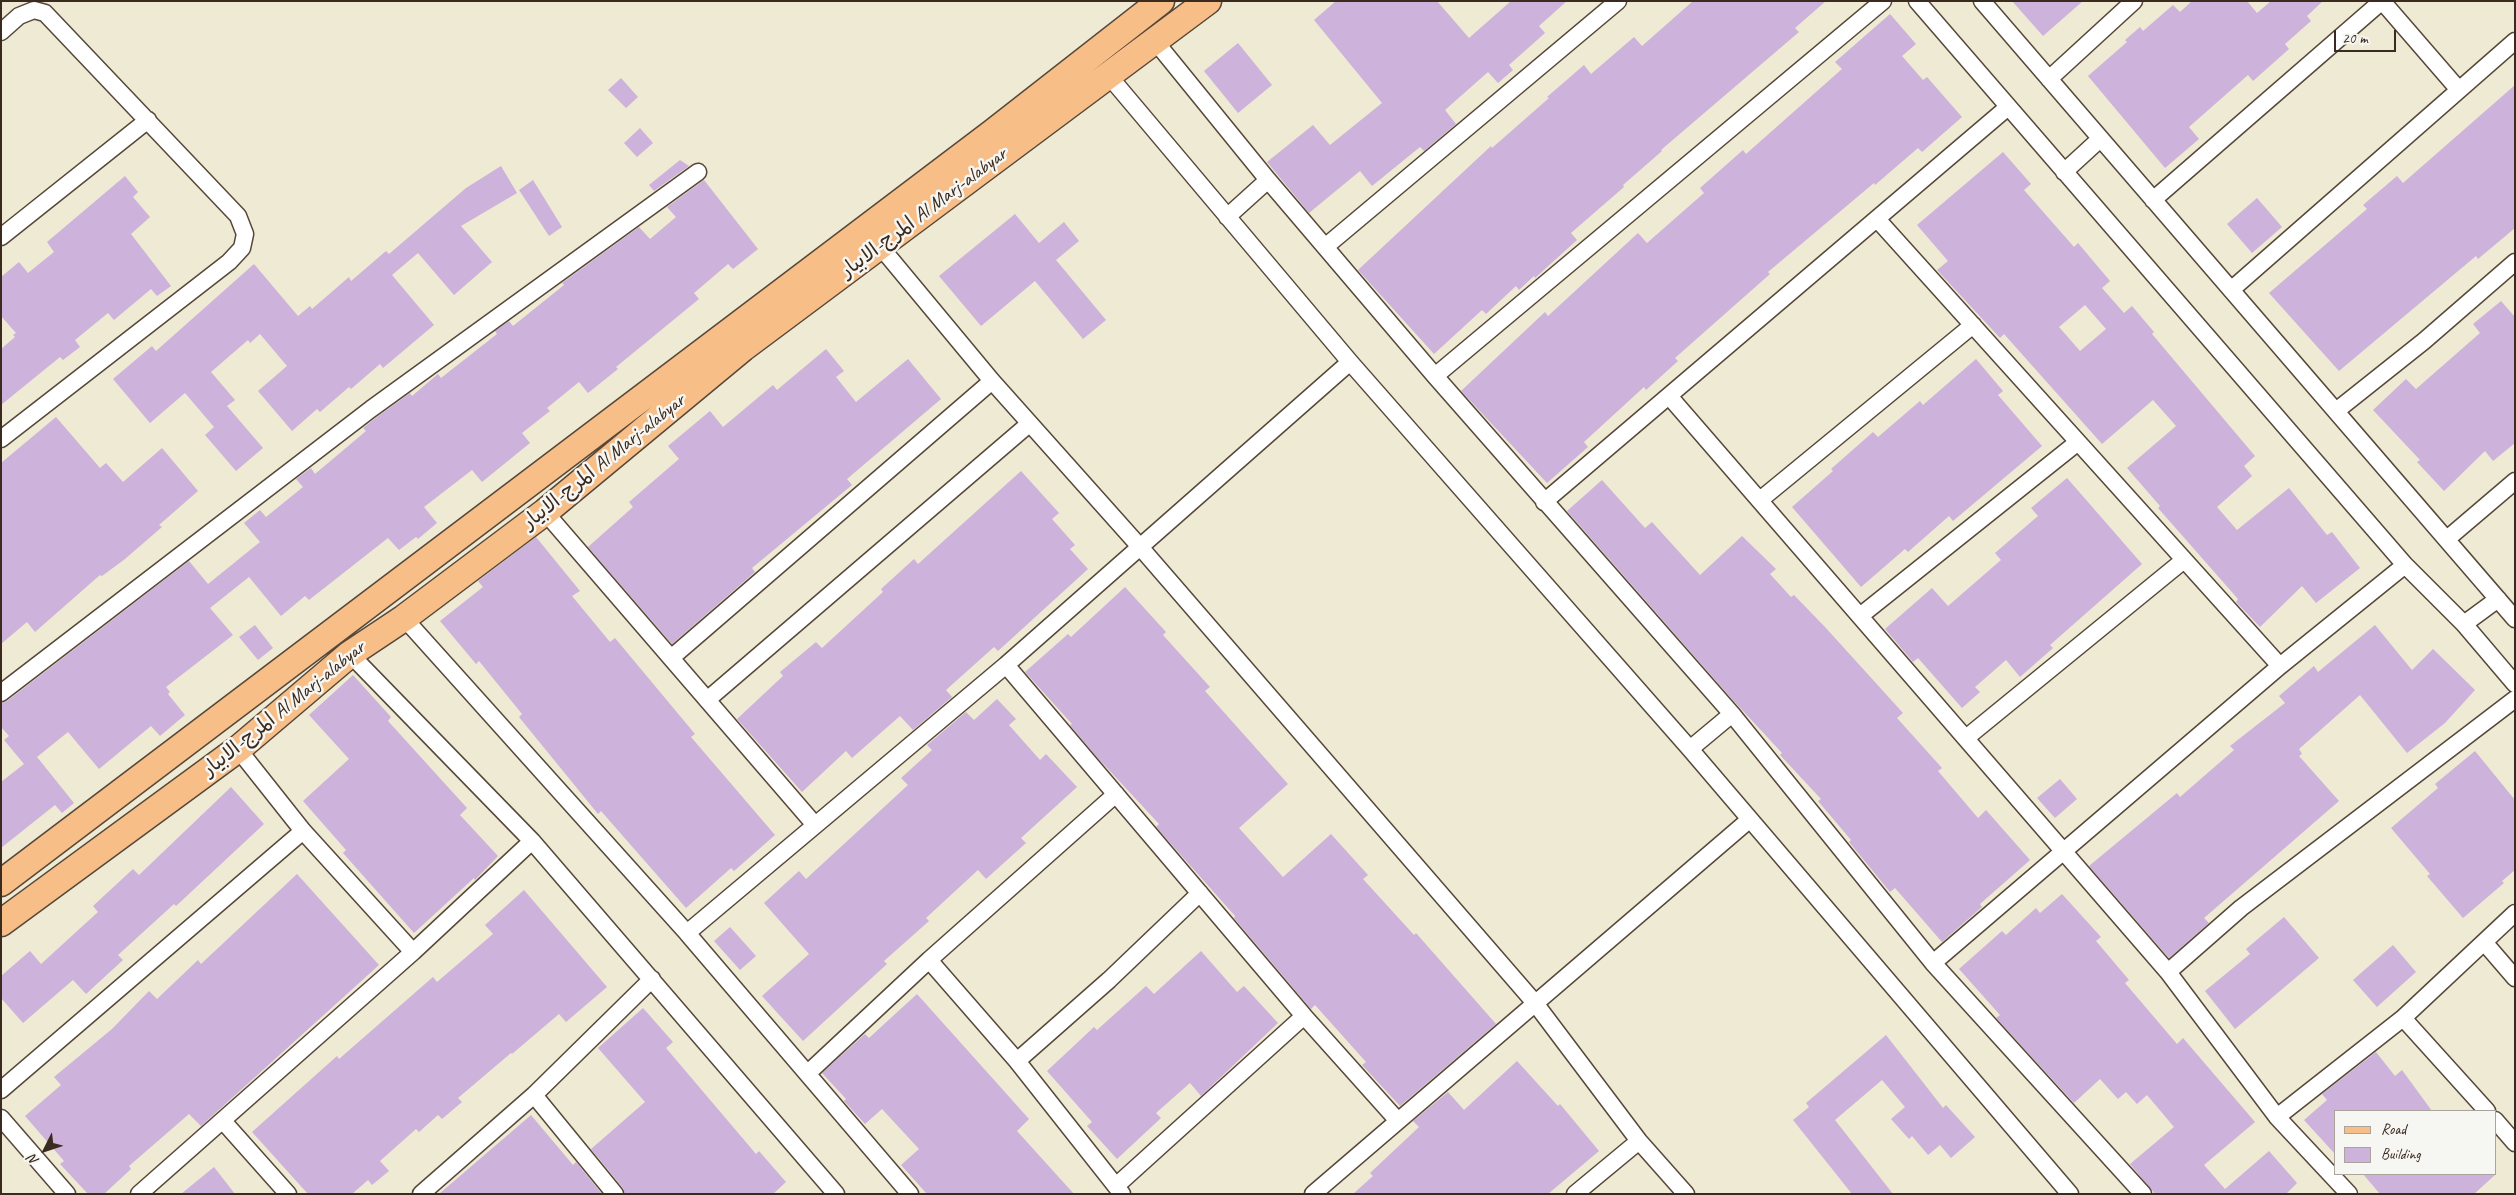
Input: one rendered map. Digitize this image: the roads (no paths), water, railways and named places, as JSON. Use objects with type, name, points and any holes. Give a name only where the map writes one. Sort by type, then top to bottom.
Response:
[{"type":"main road","name":"المرج-الابيار Al Marj-alabyar","points":[[1,883],[984,139],[1161,1]]},
{"type":"main road","name":"المرج-الابيار Al Marj-alabyar","points":[[5,912],[238,749],[350,654],[404,618],[545,512],[743,348],[1208,1]]},
{"type":"street","points":[[1326,247],[1618,1]]},
{"type":"street","points":[[1435,376],[1883,1]]},
{"type":"street","points":[[1917,1],[2405,565],[2464,624],[2515,684]]},
{"type":"street","points":[[1982,1],[2515,619]]},
{"type":"street","points":[[2049,79],[2134,1]]},
{"type":"street","points":[[2154,200],[2382,1],[2459,90]]},
{"type":"street","points":[[1,32],[19,16],[34,10],[45,13],[238,216],[245,234],[242,248],[229,262],[1,439]]},
{"type":"street","points":[[1155,41],[1268,180],[1435,376],[1732,714],[1933,963],[2143,1194]]},
{"type":"street","points":[[2231,290],[2515,41]]},
{"type":"street","points":[[1108,76],[1350,362],[1690,749],[2070,1194]]},
{"type":"street","points":[[1544,502],[2008,107]]},
{"type":"street","points":[[1,237],[148,120]]},
{"type":"street","points":[[2064,172],[2100,138]]},
{"type":"street","points":[[1,693],[371,409],[698,172]]},
{"type":"street","points":[[1227,217],[1268,180]]},
{"type":"street","points":[[1877,219],[2280,666]]},
{"type":"street","points":[[879,245],[992,381],[1141,548],[1536,1003],[1639,1140],[1686,1194]]},
{"type":"street","points":[[2336,411],[2424,341],[2515,262]]},
{"type":"street","points":[[1760,500],[1973,325]]},
{"type":"street","points":[[687,933],[1006,665],[1350,362]]},
{"type":"street","points":[[671,658],[992,381]]},
{"type":"street","points":[[1670,396],[2168,972],[2278,1117],[2349,1194]]},
{"type":"street","points":[[707,700],[1030,424]]},
{"type":"street","points":[[1860,616],[2078,442]]},
{"type":"street","points":[[2447,540],[2515,481]]},
{"type":"street","points":[[545,512],[815,825]]},
{"type":"street","points":[[1966,738],[2184,560]]},
{"type":"street","points":[[1933,963],[2280,666],[2405,565]]},
{"type":"street","points":[[2464,624],[2498,599]]},
{"type":"street","points":[[404,618],[687,933],[910,1194]]},
{"type":"street","points":[[350,654],[532,841],[836,1194]]},
{"type":"street","points":[[1006,665],[1304,1016],[1398,1121]]},
{"type":"street","points":[[2168,972],[2241,908],[2515,699]]},
{"type":"street","points":[[1690,749],[1732,714]]},
{"type":"street","points":[[238,749],[303,831],[413,952]]},
{"type":"street","points":[[808,1073],[929,960],[1116,794]]},
{"type":"street","points":[[1314,1194],[1749,820]]},
{"type":"street","points":[[1,1090],[303,831]]},
{"type":"street","points":[[139,1194],[413,952],[532,841]]},
{"type":"street","points":[[1017,1061],[1109,980],[1200,893]]},
{"type":"street","points":[[2278,1117],[2403,1018],[2515,913]]},
{"type":"street","points":[[2484,942],[2515,978]]},
{"type":"street","points":[[929,960],[1017,1061],[1119,1190],[1304,1016]]},
{"type":"street","points":[[421,1194],[534,1096],[652,979]]},
{"type":"street","points":[[2403,1018],[2486,1110]]},
{"type":"street","points":[[534,1096],[615,1194]]},
{"type":"street","points":[[1,1118],[67,1194]]},
{"type":"street","points":[[223,1121],[288,1194]]},
{"type":"street","points":[[2496,1121],[2515,1143]]},
{"type":"street","points":[[1575,1194],[1639,1140]]}]
